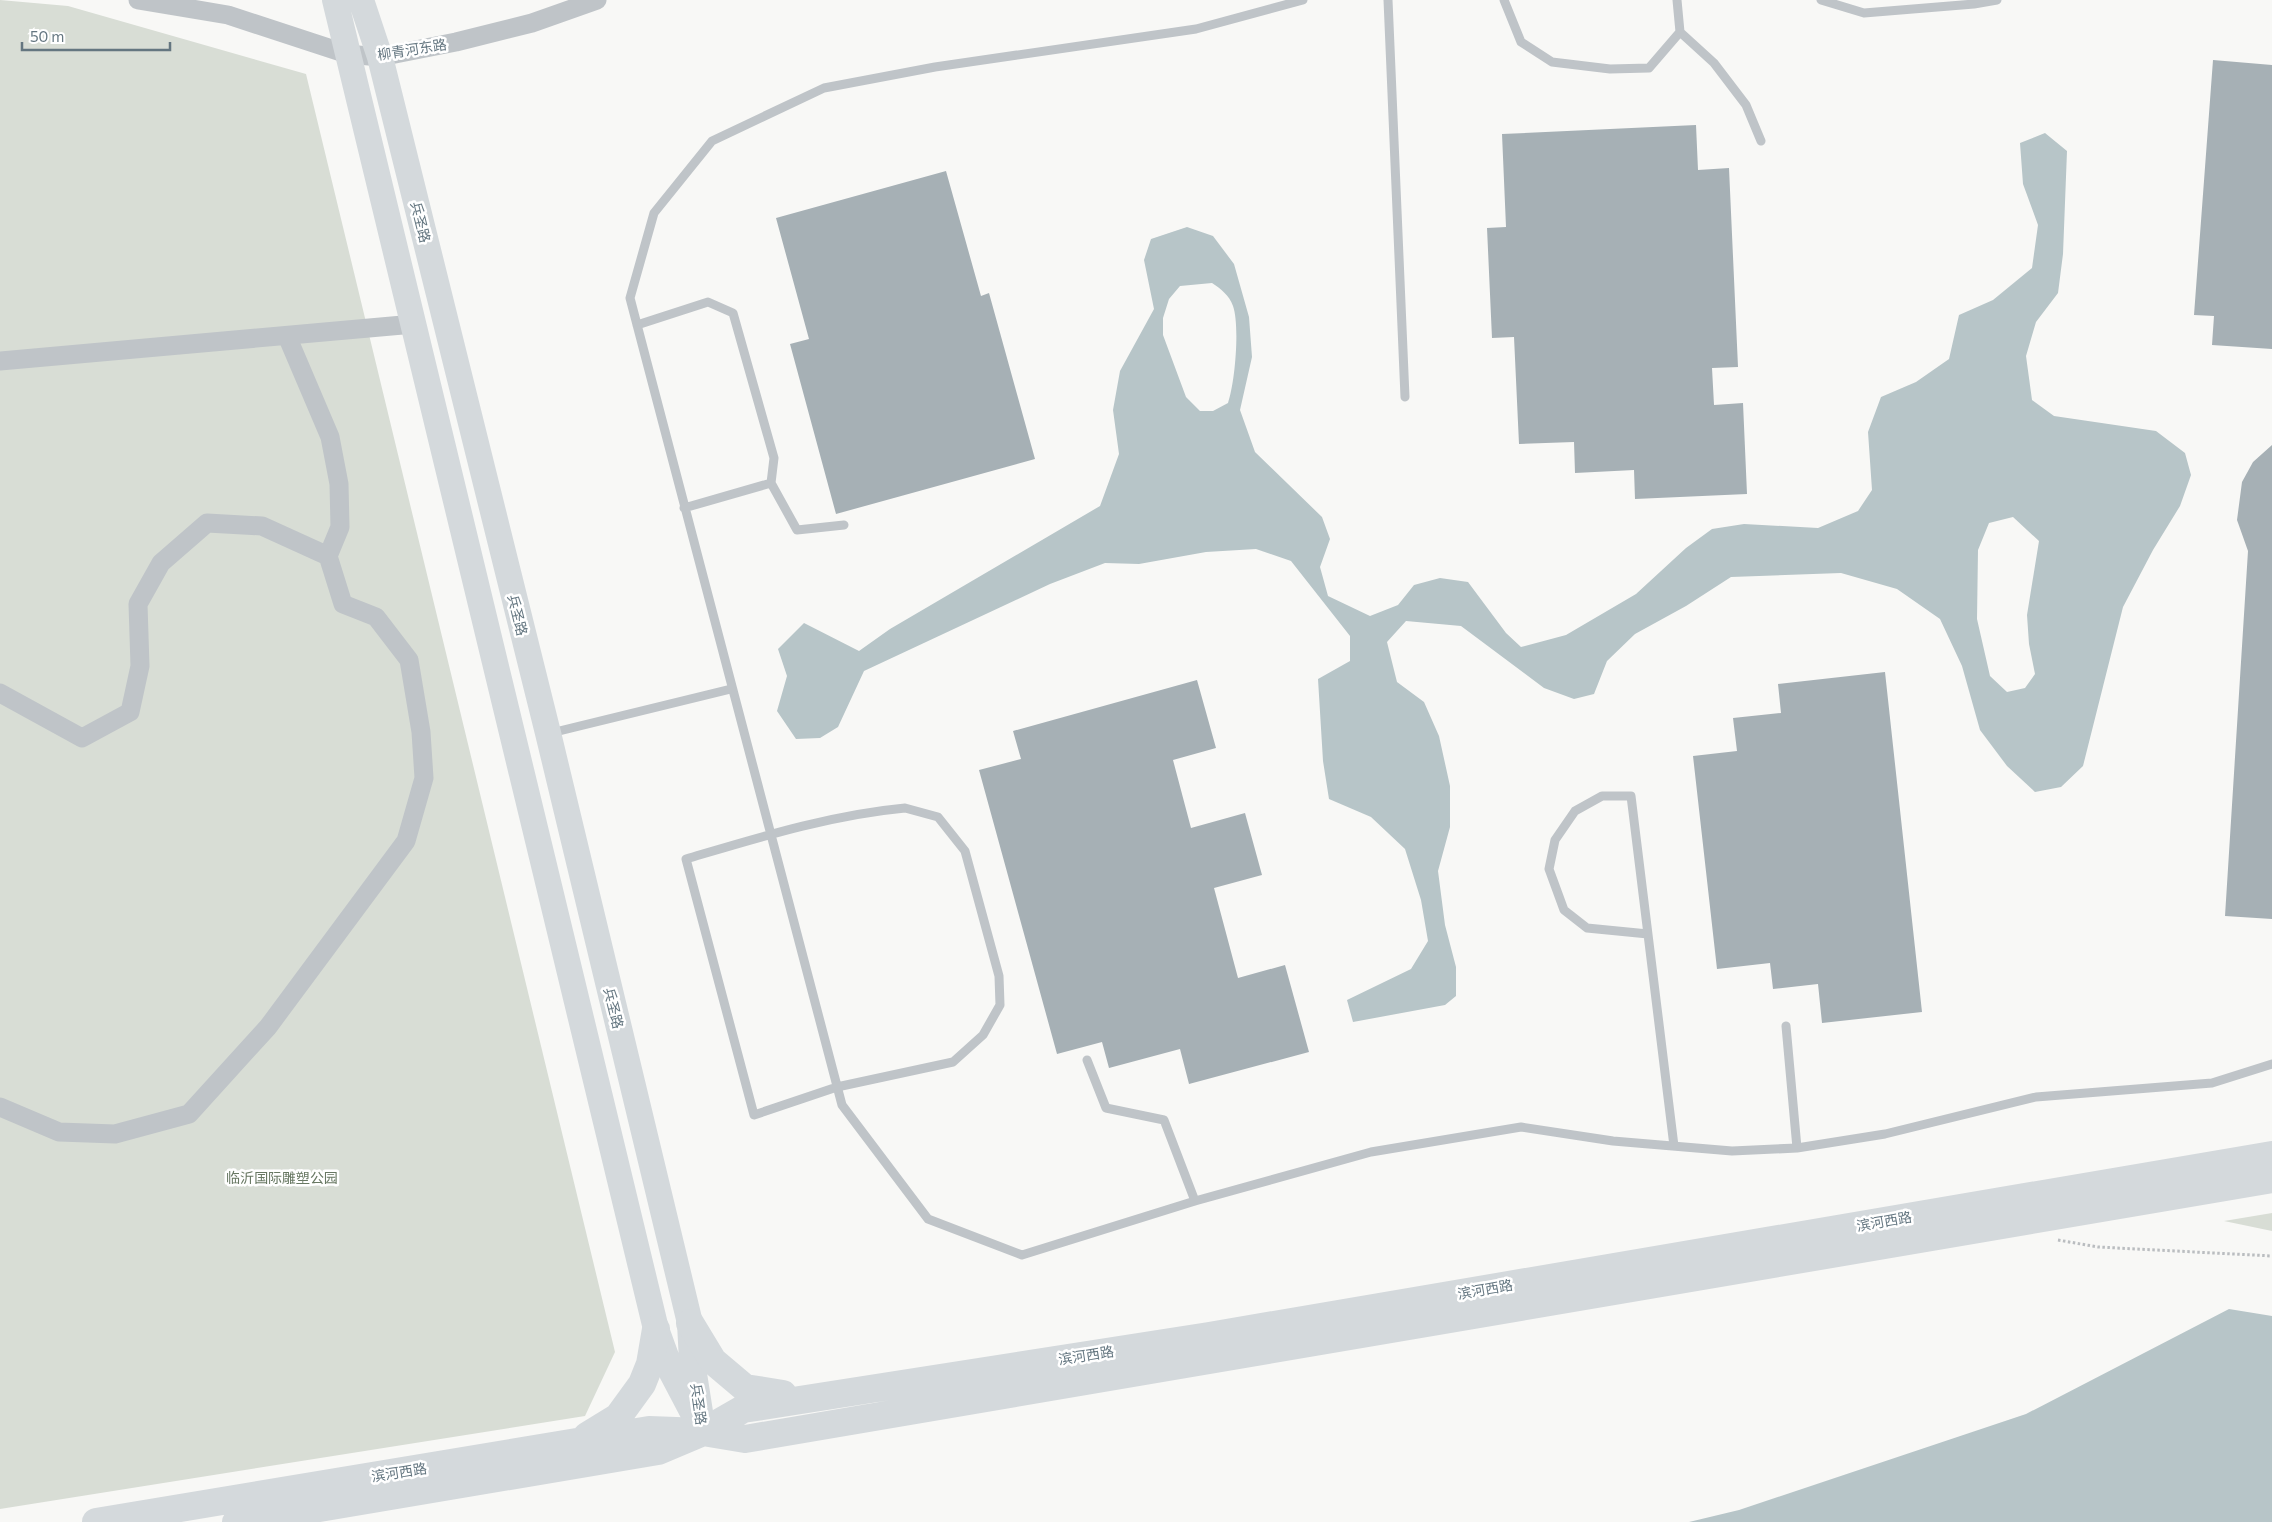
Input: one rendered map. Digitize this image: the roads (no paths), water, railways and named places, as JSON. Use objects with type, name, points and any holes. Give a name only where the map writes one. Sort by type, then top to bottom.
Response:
[{"type":"main road","name":"兵圣路","points":[[349,4],[347,54],[414,324],[656,1329],[672,1373],[703,1432]]},
{"type":"main road","name":"兵圣路","points":[[349,4],[380,57],[548,733],[690,1323],[692,1361],[703,1432]]},
{"type":"main road","name":"滨河西路","points":[[236,1522],[658,1451],[703,1432],[743,1409],[1209,1336],[2272,1155]]},
{"type":"main road","name":"滨河西路","points":[[96,1522],[574,1444],[649,1430],[703,1432],[745,1439],[2272,1179]]},
{"type":"main road","points":[[690,1323],[713,1361],[745,1388],[814,1398]]},
{"type":"main road","points":[[574,1444],[618,1417],[642,1384],[650,1364],[656,1329]]},
{"type":"street","name":"柳青河东路","points":[[138,0],[228,15],[347,54],[380,57],[456,42],[522,25],[597,0]]},
{"type":"street","points":[[0,361],[414,324]]},
{"type":"street","points":[[0,1107],[60,1132],[115,1134],[189,1114],[268,1027],[406,842],[424,778],[421,732],[409,660],[376,617],[343,604],[328,556],[340,527],[339,484],[330,437],[287,336]]},
{"type":"street","points":[[0,693],[82,738],[130,712],[140,666],[138,604],[161,563],[207,523],[262,526],[328,556]]},
{"type":"lane","points":[[1303,0],[1196,29],[935,67],[824,88],[712,141],[654,213],[630,298],[731,689],[837,1087],[842,1104],[928,1219],[1022,1255],[1195,1201],[1370,1152],[1521,1127],[1613,1141],[1732,1151],[1797,1148],[1885,1134],[2036,1097],[2212,1083],[2272,1064]]},
{"type":"lane","points":[[1388,0],[1405,397]]},
{"type":"lane","points":[[1504,0],[1521,42],[1552,62],[1610,68],[1648,68],[1680,32]]},
{"type":"lane","points":[[1677,0],[1680,32],[1714,63],[1746,105],[1761,141]]},
{"type":"lane","points":[[1820,0],[1864,13],[1974,4],[1997,0]]},
{"type":"lane","points":[[637,325],[708,302],[733,313],[774,458],[771,483],[797,530],[844,525]]},
{"type":"lane","points":[[684,508],[771,483]]},
{"type":"lane","points":[[548,733],[731,689]]},
{"type":"lane","points":[[1648,934],[1587,928],[1564,910],[1549,869],[1555,840],[1575,811],[1602,796],[1631,796],[1648,934],[1674,1146]]},
{"type":"lane","points":[[905,808],[938,817],[965,851],[999,976],[1000,1004],[983,1035],[953,1062],[837,1087],[754,1115],[686,859],[770,834],[872,811],[905,808]]},
{"type":"lane","points":[[1786,1026],[1797,1148]]},
{"type":"lane","points":[[1087,1060],[1106,1108],[1164,1120],[1195,1201]]},
{"type":"park label","name":"临沂国际雕塑公园","points":[[282,1177]]}]
